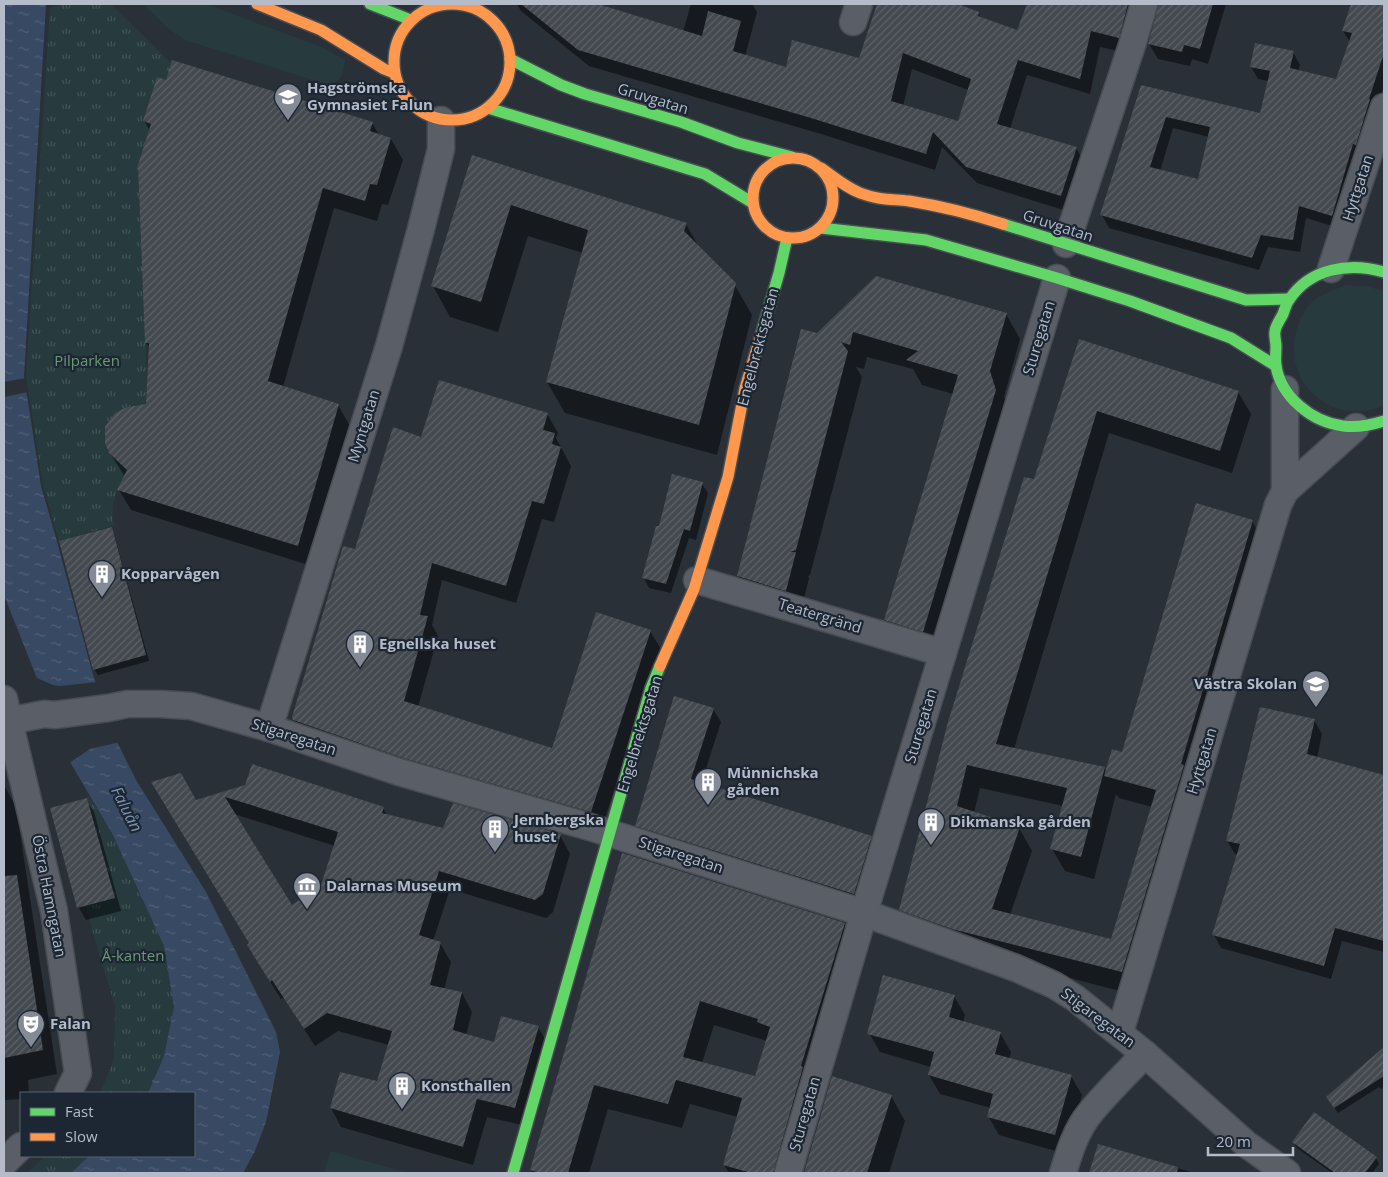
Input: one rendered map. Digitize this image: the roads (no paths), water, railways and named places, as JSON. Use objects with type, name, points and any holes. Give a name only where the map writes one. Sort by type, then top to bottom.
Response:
[{"type":"main road","points":[[257,4],[322,30],[384,69],[394,73]]},
{"type":"main road","points":[[370,4],[411,20]]},
{"type":"main road","points":[[448,4],[470,5],[490,18],[504,36],[510,59],[509,73],[505,86],[498,98],[488,108],[478,115],[466,119],[441,120],[419,111],[402,95],[394,73],[394,54],[400,35],[411,20],[428,9],[448,4]]},
{"type":"main road","name":"Gruvgatan","points":[[510,59],[562,85],[585,94],[658,115],[738,143],[792,157]]},
{"type":"main road","points":[[488,108],[705,174],[753,204]]},
{"type":"main road","points":[[792,157],[805,159],[821,168],[830,179],[834,192],[834,205],[829,217],[821,228],[805,237],[786,238],[775,234],[764,226],[757,216],[753,204],[753,190],[758,177],[767,167],[778,160],[792,157]]},
{"type":"main road","name":"Gruvgatan","points":[[821,168],[846,186],[861,193],[886,200],[907,201],[970,213],[1246,300],[1289,299]]},
{"type":"main road","points":[[821,228],[926,240],[1130,301],[1231,338],[1281,377],[1296,402],[1308,413],[1323,421],[1339,426],[1356,427],[1374,425],[1384,421]]},
{"type":"main road","name":"Engelbrektsgatan","points":[[513,1173],[651,688],[697,580],[728,477],[746,388],[779,272],[786,238]]},
{"type":"main road","points":[[1281,377],[1275,331],[1289,299],[1301,286],[1315,276],[1331,269],[1346,266],[1362,266],[1384,272]]},
{"type":"street","points":[[1066,244],[1144,4]]},
{"type":"street","name":"Hyttgatan","points":[[1331,269],[1384,107]]},
{"type":"street","name":"Myntgatan","points":[[269,728],[389,346],[441,149],[441,120]]},
{"type":"street","name":"Sturegatan","points":[[788,1173],[864,913],[1057,278]]},
{"type":"street","name":"Hyttgatan","points":[[1281,377],[1285,491]]},
{"type":"street","name":"Hyttgatan","points":[[1120,1032],[1278,505],[1285,491],[1356,427]]},
{"type":"street","name":"Teatergränd","points":[[697,580],[943,653]]},
{"type":"street","name":"Stigaregatan","points":[[6,714],[55,715],[128,704],[191,706],[269,728],[399,772],[611,833],[864,913],[1016,968],[1054,985],[1075,998],[1120,1032],[1242,1140],[1286,1173]]},
{"type":"street","name":"Östra Hamngatan","points":[[6,714],[54,911],[78,1073],[68,1092]]},
{"type":"street","points":[[1064,1173],[1068,1156],[1089,1114],[1145,1054]]},
{"type":"street","points":[[4,1163],[20,1147]]},
{"type":"water","name":"Faluån","points":[[4,4],[46,4],[24,376],[41,486],[93,675],[118,744],[136,780],[206,892],[276,1032],[280,1052],[266,1122],[255,1151],[243,1173],[71,1173],[88,1157],[195,1157],[195,1092],[148,1092],[164,1056],[174,1007],[164,946],[113,835],[70,762],[4,595]]},
{"type":"place","name":"Hagströmska Gymnasiet Falun","points":[[288,121]]},
{"type":"place","name":"Kopparvågen","points":[[102,598]]},
{"type":"place","name":"Egnellska huset","points":[[360,668]]},
{"type":"place","name":"Västra Skolan","points":[[1316,708]]},
{"type":"place","name":"Münnichska gården","points":[[708,806]]},
{"type":"place","name":"Dikmanska gården","points":[[931,846]]},
{"type":"place","name":"Jernbergska huset","points":[[495,853]]},
{"type":"place","name":"Dalarnas Museum","points":[[307,910]]},
{"type":"place","name":"Falan","points":[[31,1048]]},
{"type":"place","name":"Konsthallen","points":[[402,1110]]},
{"type":"park label","name":"Pilparken","points":[[87,361]]},
{"type":"park label","name":"Å-kanten","points":[[133,956]]}]
